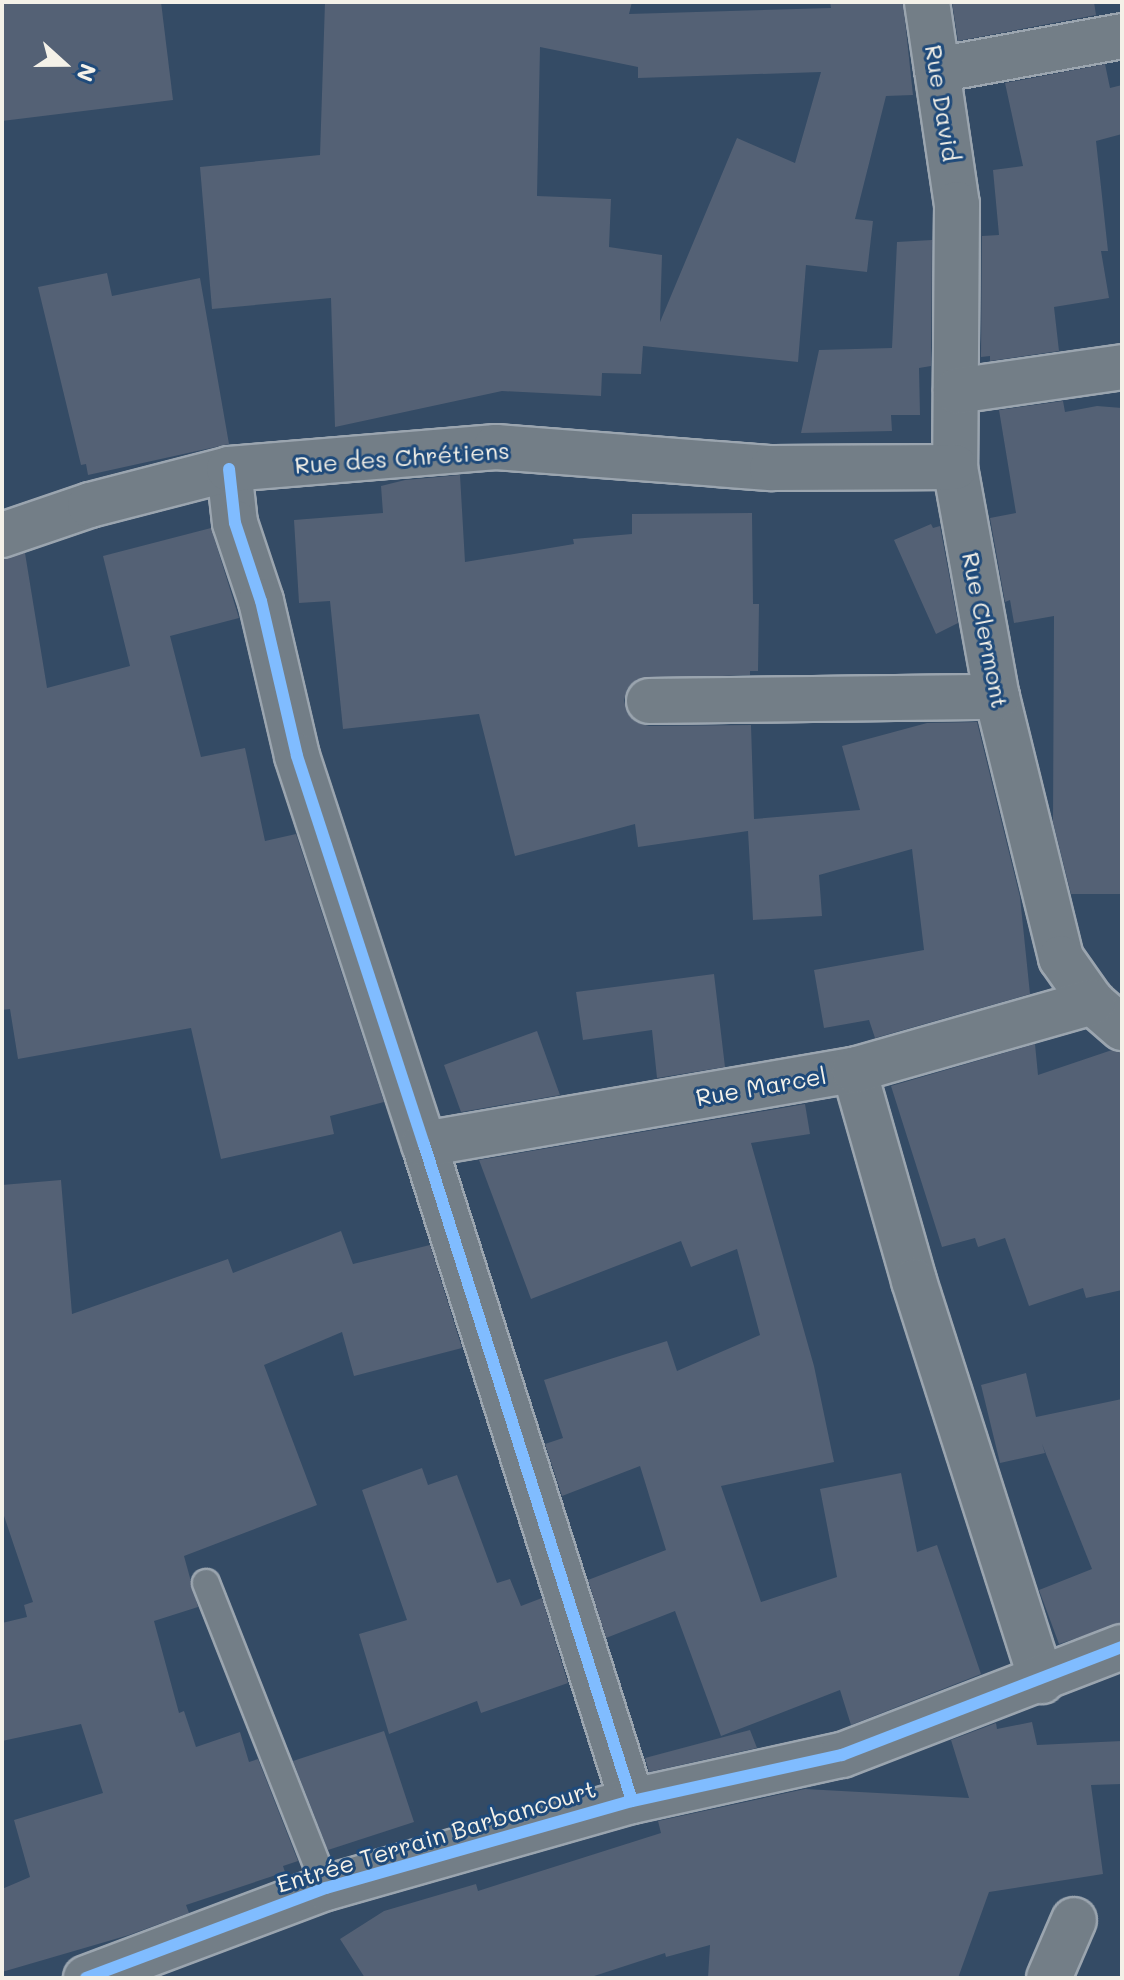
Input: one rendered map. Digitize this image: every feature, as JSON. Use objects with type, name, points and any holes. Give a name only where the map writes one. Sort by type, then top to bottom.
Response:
[{"type":"street","name":"Rue David","points":[[927,2],[957,204]]},
{"type":"street","points":[[937,70],[1122,36]]},
{"type":"street","name":"Rue Clermont","points":[[957,204],[955,467],[997,697],[1061,958],[1107,1015]]},
{"type":"street","points":[[956,391],[1122,367]]},
{"type":"street","name":"Rue des Chrétiens","points":[[2,535],[90,505],[229,469],[496,447],[772,468],[955,467]]},
{"type":"street","points":[[229,469],[235,523],[261,601],[297,756],[424,1144],[632,1801]]},
{"type":"street","points":[[649,701],[997,697]]},
{"type":"street","name":"Rue Marcel","points":[[424,1144],[854,1070],[1107,1015]]},
{"type":"street","points":[[854,1070],[914,1281],[1042,1681]]},
{"type":"street","name":"Entrée Terrain Barbancourt","points":[[86,1978],[326,1888],[632,1801],[842,1755],[1042,1681],[1122,1647]]},
{"type":"street","points":[[1049,1978],[1074,1920]]},
{"type":"lane","points":[[206,1583],[326,1888]]},
{"type":"building","points":[[2,2],[161,2],[173,100],[2,121]]},
{"type":"building","points":[[325,2],[632,2],[629,14],[831,8],[830,2],[903,2],[913,95],[886,96],[855,219],[873,221],[867,272],[806,265],[798,362],[643,346],[641,374],[602,373],[601,396],[502,391],[335,427],[331,298],[212,309],[200,167],[320,155]],"holes":[[[540,47],[638,67],[638,78],[821,72],[795,163],[737,138],[660,322],[662,255],[609,247],[611,199],[537,196]]]},
{"type":"building","points":[[952,2],[1094,2],[1096,15],[958,41]]},
{"type":"building","points":[[1105,64],[1110,88],[1122,85],[1122,134],[1096,141],[1108,251],[1101,251],[1109,298],[1054,307],[1059,351],[990,361],[990,356],[981,357],[982,236],[999,235],[993,170],[1023,166],[1005,83]]},
{"type":"building","points":[[932,240],[931,366],[919,368],[920,415],[891,415],[892,431],[801,433],[819,350],[892,348],[897,242]]},
{"type":"building","points":[[107,273],[112,296],[200,278],[229,444],[88,475],[86,464],[81,465],[38,287]]},
{"type":"building","points":[[1063,401],[1065,412],[1097,406],[1122,408],[1122,894],[1071,894],[1053,822],[1054,616],[1014,623],[1010,600],[1005,602],[990,518],[1016,513],[999,410]]},
{"type":"building","points":[[460,475],[465,562],[574,544],[573,539],[632,534],[632,514],[752,513],[753,604],[759,604],[758,671],[750,671],[750,675],[637,679],[627,689],[624,700],[627,713],[636,722],[649,726],[751,725],[754,819],[860,810],[842,746],[927,723],[977,722],[1020,897],[1030,994],[875,1038],[869,1020],[824,1028],[814,970],[924,950],[912,849],[819,875],[822,916],[753,920],[748,831],[638,847],[635,824],[515,856],[479,714],[343,729],[330,601],[299,603],[294,520],[383,513],[381,486],[405,480]]},
{"type":"building","points":[[931,524],[933,528],[940,526],[958,623],[936,634],[894,540]]},
{"type":"building","points":[[211,528],[239,618],[170,636],[201,757],[245,748],[265,841],[296,834],[384,1102],[330,1116],[334,1134],[221,1159],[191,1028],[18,1059],[10,1009],[2,1010],[2,559],[25,553],[47,688],[130,666],[103,556]]},
{"type":"building","points":[[714,974],[725,1067],[657,1078],[652,1030],[583,1040],[576,992]]},
{"type":"building","points":[[537,1031],[560,1095],[461,1112],[444,1065]]},
{"type":"building","points":[[1035,1044],[1038,1075],[1112,1050],[1122,1052],[1122,1290],[1086,1298],[1083,1288],[1029,1306],[1005,1238],[978,1247],[975,1238],[942,1247],[891,1086]]},
{"type":"building","points":[[805,1104],[810,1134],[751,1143],[814,1366],[834,1462],[721,1486],[761,1602],[837,1577],[820,1489],[901,1473],[917,1552],[937,1545],[981,1674],[851,1725],[840,1690],[721,1736],[675,1611],[606,1638],[588,1580],[666,1550],[640,1466],[562,1496],[545,1444],[563,1438],[544,1380],[667,1341],[677,1371],[760,1335],[737,1249],[691,1267],[681,1241],[531,1299],[479,1160]]},
{"type":"building","points":[[61,1180],[72,1314],[228,1259],[233,1273],[341,1231],[353,1264],[430,1245],[462,1348],[354,1376],[342,1332],[264,1365],[317,1505],[184,1556],[198,1607],[154,1621],[179,1713],[184,1711],[196,1747],[240,1732],[249,1762],[258,1759],[298,1861],[283,1866],[285,1872],[186,1905],[189,1913],[129,1935],[2,1972],[2,1889],[30,1877],[14,1820],[103,1793],[81,1724],[2,1741],[2,1623],[27,1617],[24,1605],[33,1602],[2,1510],[2,1185]]},
{"type":"building","points":[[1026,1373],[1036,1417],[1122,1399],[1122,1623],[1059,1644],[1039,1590],[1092,1569],[1042,1444],[1045,1453],[1000,1463],[981,1385]]},
{"type":"building","points":[[422,1468],[428,1485],[457,1475],[497,1583],[510,1579],[521,1606],[542,1598],[568,1683],[481,1713],[477,1701],[389,1734],[359,1634],[407,1620],[362,1490]]},
{"type":"building","points":[[1032,1722],[1037,1745],[1122,1741],[1122,1784],[1091,1785],[1103,1874],[989,1892],[958,1978],[708,1978],[710,1945],[666,1957],[665,1953],[588,1978],[365,1978],[340,1939],[384,1911],[476,1884],[478,1891],[661,1833],[658,1821],[805,1789],[969,1798],[951,1740],[996,1723],[997,1729]]},
{"type":"building","points":[[750,1730],[757,1748],[649,1772],[645,1758]]},
{"type":"building","points":[[384,1731],[414,1822],[328,1850],[293,1761]]},
{"type":"cycle path","points":[[229,469],[235,523],[261,601],[297,756],[424,1144],[632,1801]]},
{"type":"cycle path","points":[[86,1978],[326,1888],[632,1801],[842,1755],[1122,1647]]}]
